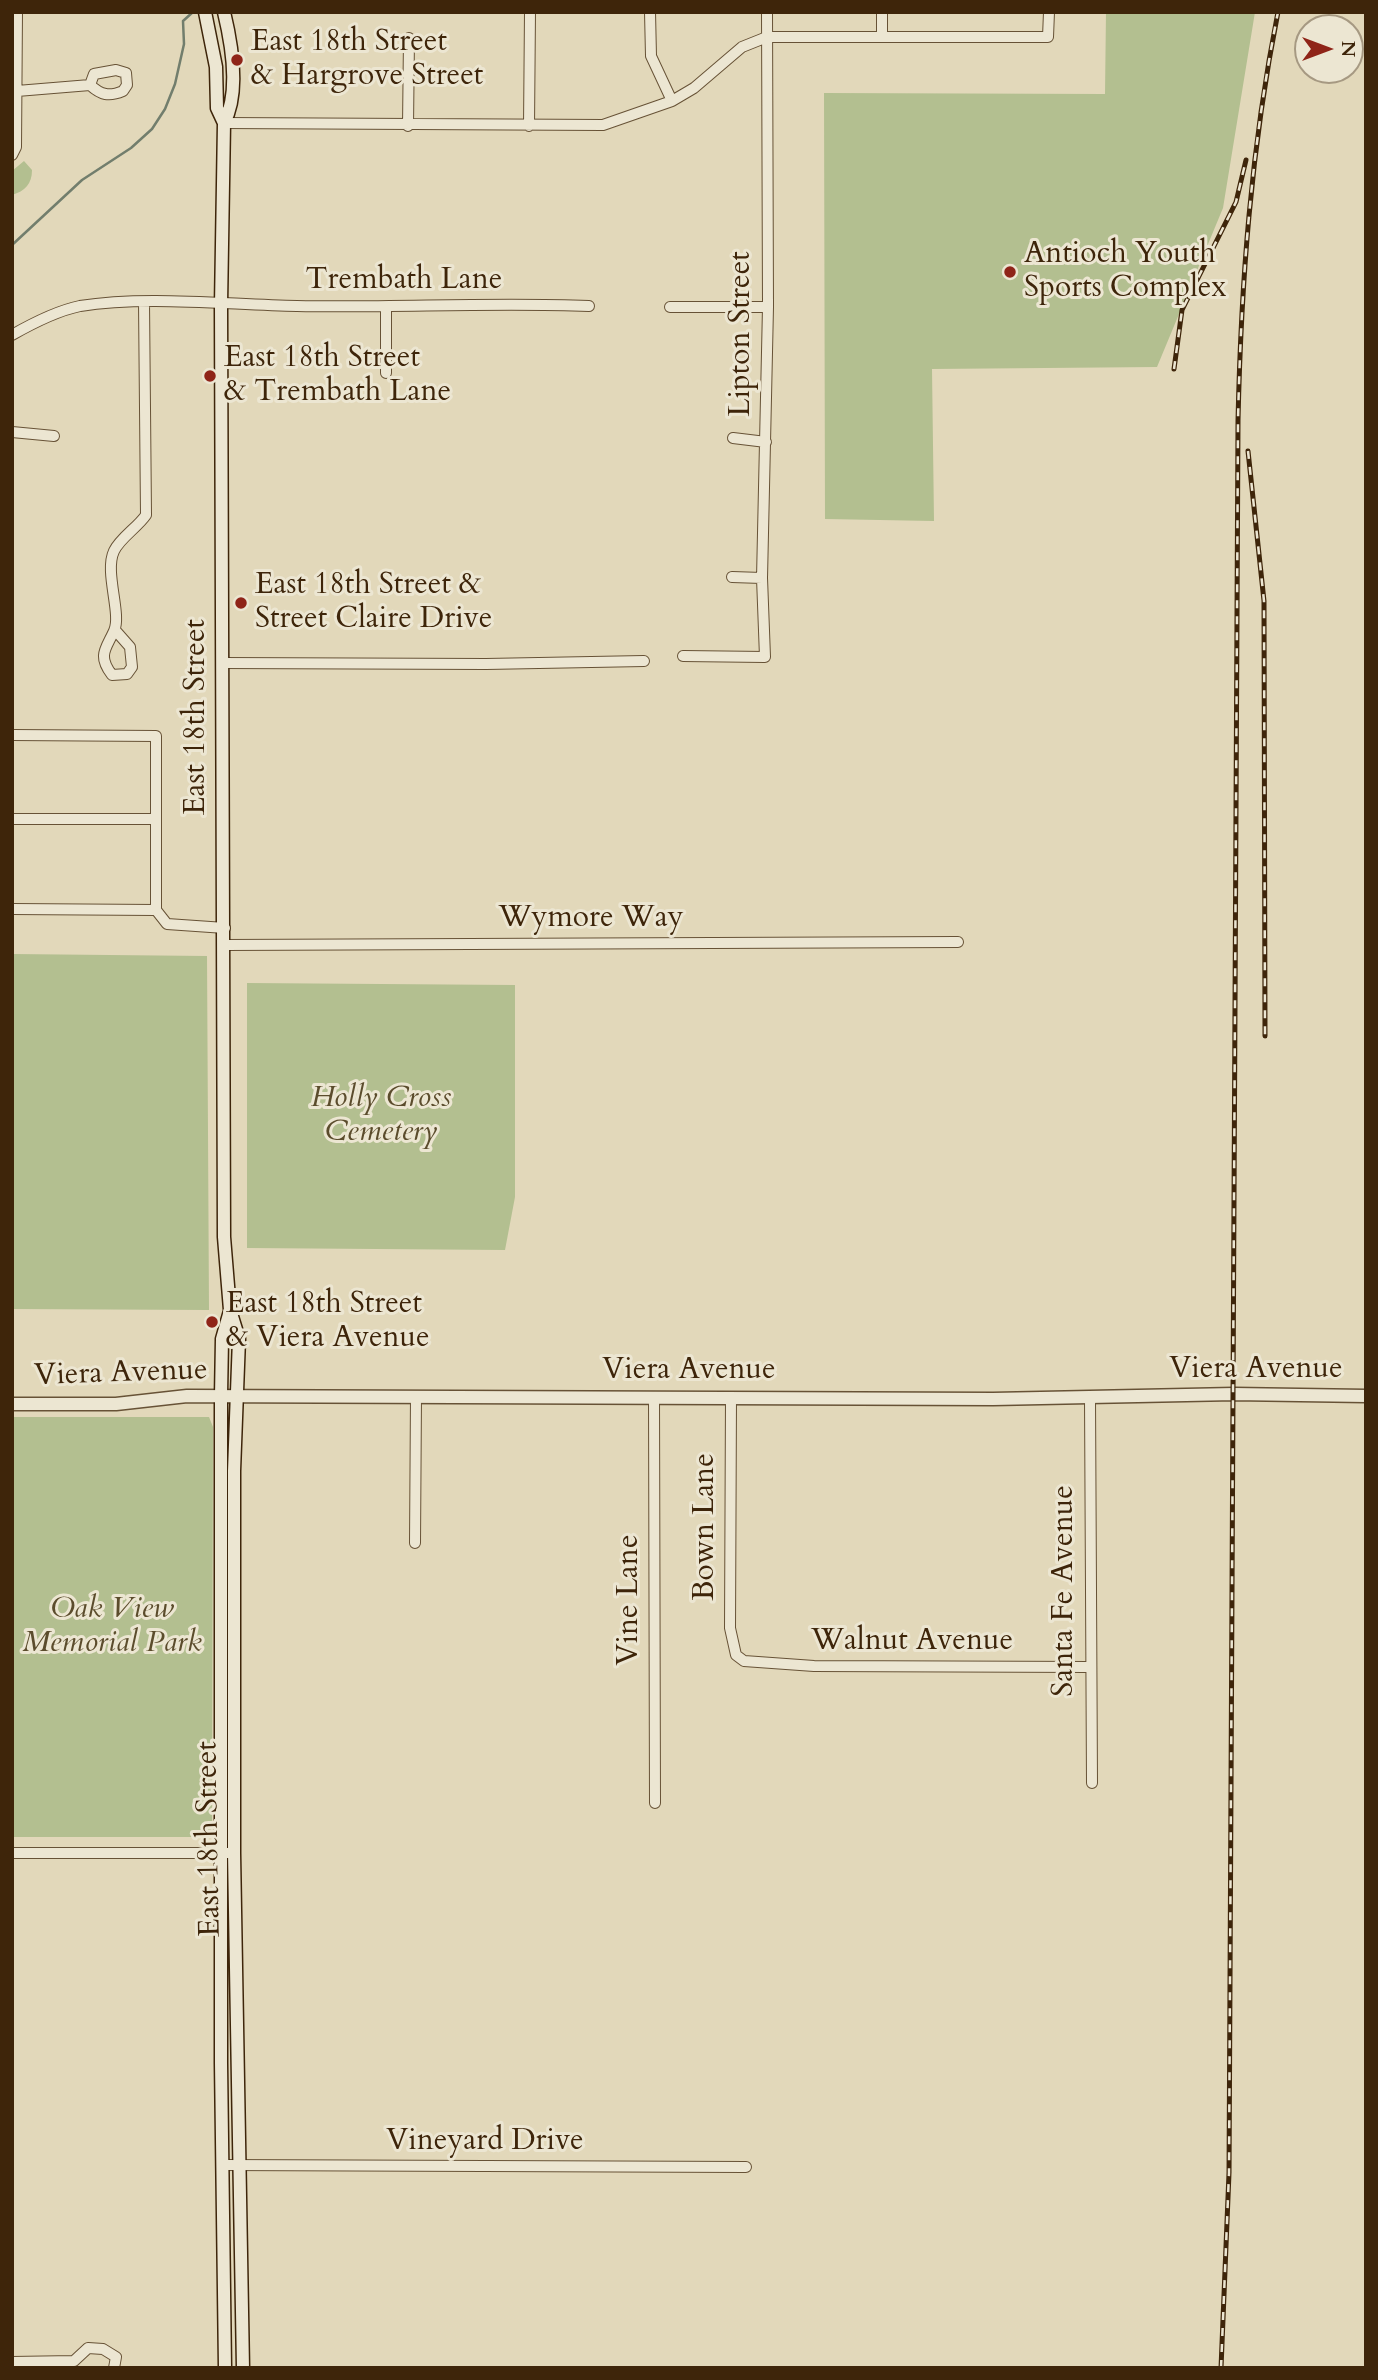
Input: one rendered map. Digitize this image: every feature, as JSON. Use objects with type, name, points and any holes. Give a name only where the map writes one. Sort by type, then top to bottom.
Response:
[{"type":"main road","name":"East 18th Street","points":[[205,12],[216,67],[217,108],[224,123],[220,305],[225,1237],[230,1310],[239,1339],[223,2165],[225,2368]]},
{"type":"main road","name":"East 18th Street","points":[[223,12],[232,70],[232,108],[224,123]]},
{"type":"main road","name":"East 18th Street","points":[[230,1310],[222,1339],[221,1396],[228,1853],[240,2165],[243,2368]]},
{"type":"main road","name":"Viera Avenue","points":[[12,1404],[116,1404],[187,1396],[1366,1396]]},
{"type":"street","points":[[12,155],[16,147],[17,12]]},
{"type":"street","points":[[529,126],[530,12]]},
{"type":"street","points":[[650,12],[651,56],[672,101]]},
{"type":"street","name":"Lipton Street","points":[[683,656],[765,657],[762,578],[768,307],[767,12]]},
{"type":"street","points":[[882,12],[882,35]]},
{"type":"street","points":[[224,123],[603,125],[672,101],[694,88],[742,47],[767,37],[1048,37],[1049,12]]},
{"type":"street","points":[[408,126],[409,38]]},
{"type":"street","points":[[17,91],[90,85]]},
{"type":"street","points":[[115,630],[111,565],[114,549],[136,529],[146,515],[144,302]]},
{"type":"street","name":"Trembath Lane","points":[[12,335],[38,320],[79,306],[144,302],[386,308],[542,304],[589,306]]},
{"type":"street","points":[[670,307],[768,307]]},
{"type":"street","points":[[386,308],[386,373]]},
{"type":"street","points":[[12,432],[54,436]]},
{"type":"street","points":[[733,438],[766,442]]},
{"type":"street","points":[[732,577],[762,578]]},
{"type":"street","points":[[222,663],[486,664],[644,660]]},
{"type":"street","points":[[12,734],[156,736],[156,910],[167,924],[225,928]]},
{"type":"street","points":[[12,820],[156,819]]},
{"type":"street","points":[[12,909],[156,910]]},
{"type":"street","name":"Wymore Way","points":[[225,945],[958,942]]},
{"type":"street","points":[[415,1543],[416,1396]]},
{"type":"street","name":"Vine Lane","points":[[654,1396],[655,1803]]},
{"type":"street","name":"Bown Lane","points":[[731,1398],[730,1628],[736,1655]]},
{"type":"street","name":"Santa Fe Avenue","points":[[1090,1398],[1089,1667],[1092,1783]]},
{"type":"street","name":"Walnut Avenue","points":[[736,1655],[755,1664],[1089,1667]]},
{"type":"street","points":[[12,1853],[228,1853]]},
{"type":"street","name":"Vineyard Drive","points":[[223,2165],[746,2167]]},
{"type":"street","points":[[12,2362],[76,2365],[88,2348],[103,2349],[116,2357],[114,2368]]},
{"type":"green space","name":"Antioch Youth Sports Complex","points":[[1106,12],[1255,12],[1223,208],[1157,367],[932,369],[934,521],[825,519],[824,93],[1105,94]]},
{"type":"green space","points":[[24,161],[32,170],[31,179],[24,189],[12,195],[12,171]]},
{"type":"green space","points":[[12,954],[207,956],[209,1310],[12,1309]]},
{"type":"green space","name":"Holly Cross Cemetery","points":[[247,983],[515,985],[515,1197],[505,1250],[247,1248]]},
{"type":"green space","name":"Oak View Memorial Park","points":[[12,1417],[209,1417],[213,1427],[212,1828],[205,1837],[12,1837]]},
{"type":"waterway","points":[[12,245],[82,180],[131,148],[152,129],[165,109],[175,84],[184,44],[183,21],[193,12]]},
{"type":"railway","points":[[1221,2368],[1229,2173],[1238,421],[1249,216],[1261,114],[1278,12]]},
{"type":"railway","points":[[1174,369],[1182,310],[1236,202],[1246,160]]},
{"type":"railway","points":[[1248,451],[1264,601],[1265,1036]]},
{"type":"place","name":"East 18th Street & Hargrove Street","points":[[237,60]]},
{"type":"place","name":"Antioch Youth Sports Complex","points":[[1010,272]]},
{"type":"place","name":"East 18th Street & Trembath Lane","points":[[210,376]]},
{"type":"place","name":"East 18th Street & Street Claire Drive","points":[[241,603]]},
{"type":"place","name":"East 18th Street & Viera Avenue","points":[[212,1322]]}]
